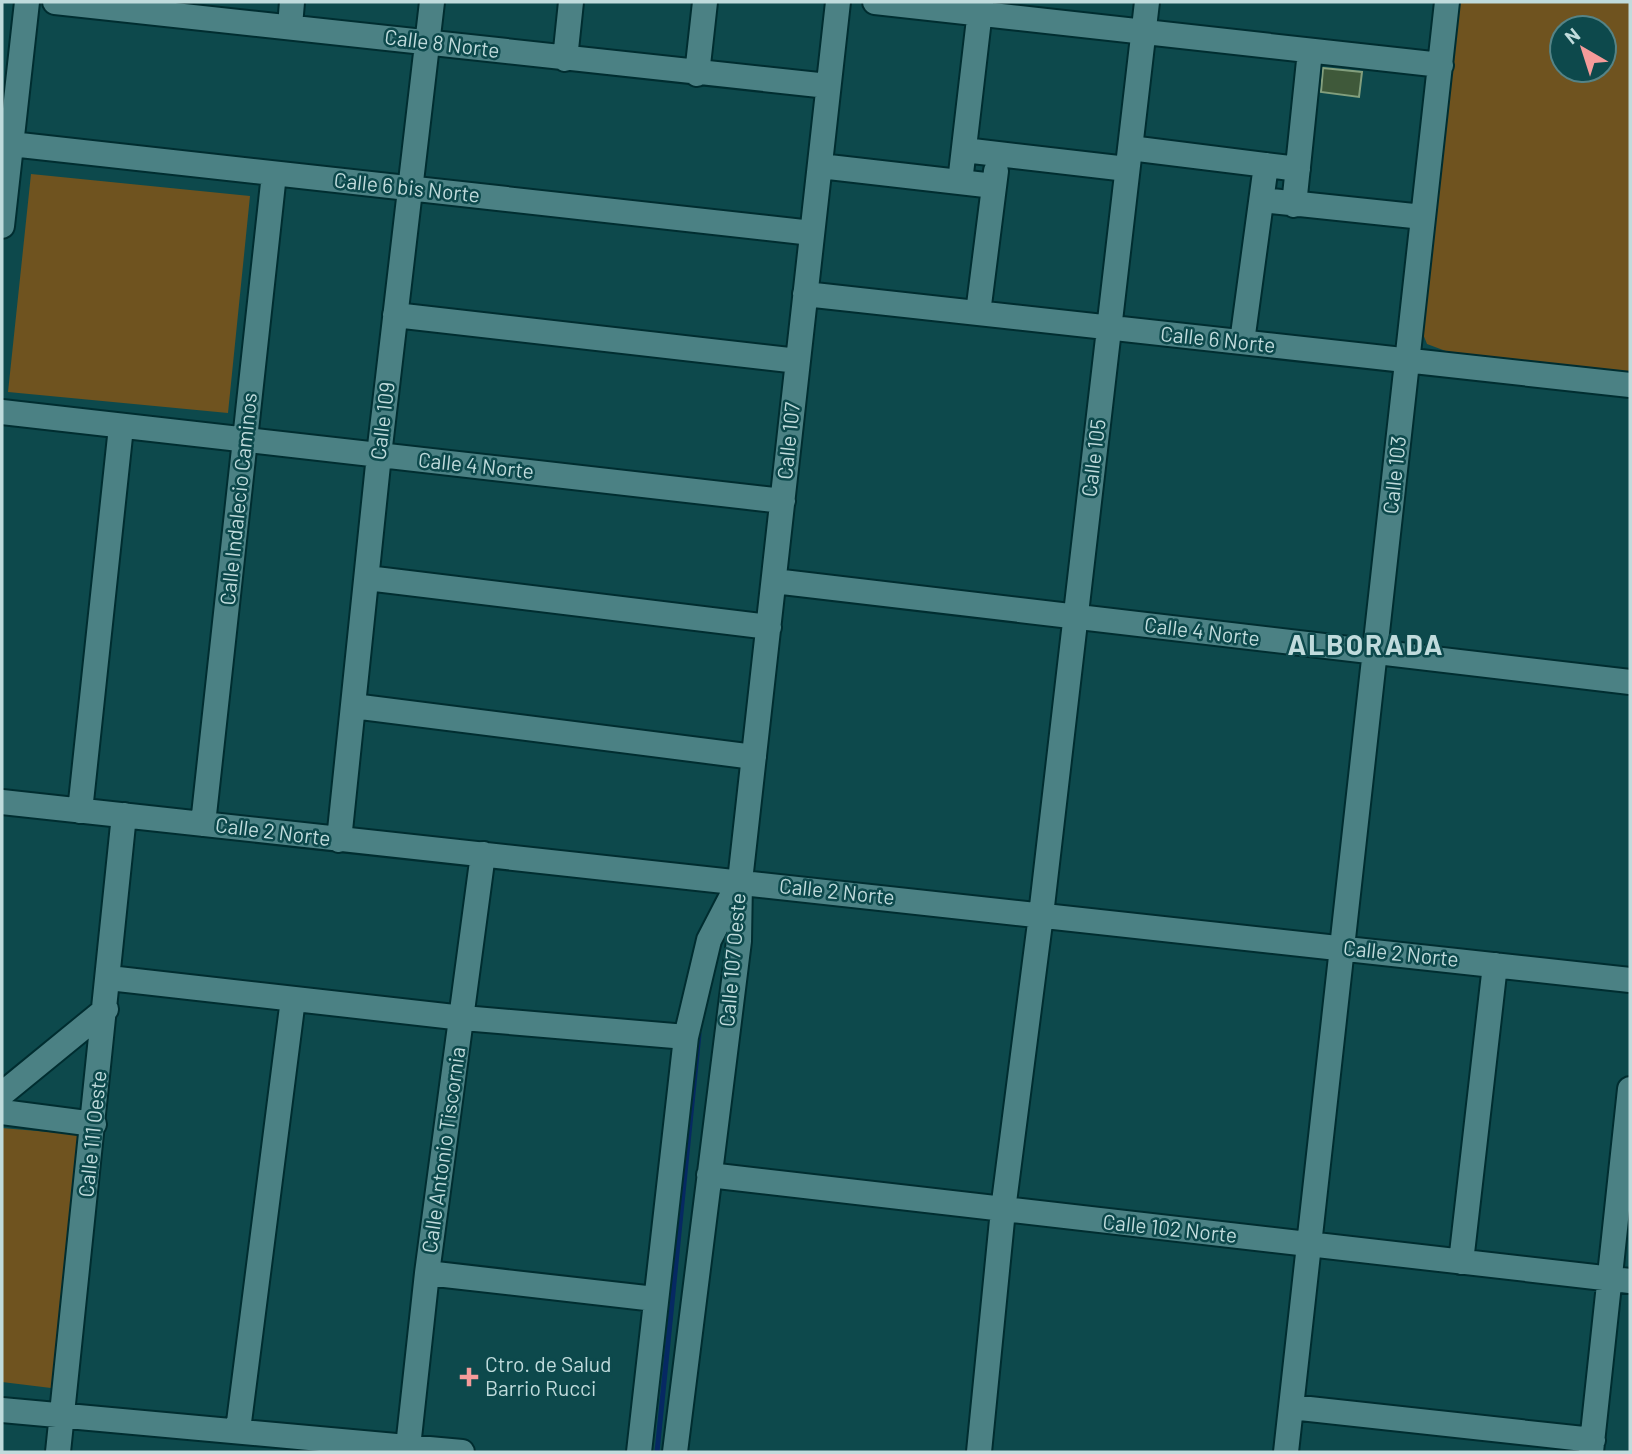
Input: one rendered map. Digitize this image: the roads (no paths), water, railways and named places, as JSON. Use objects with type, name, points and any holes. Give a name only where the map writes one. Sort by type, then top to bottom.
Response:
[{"type":"street","points":[[2,226],[6,144],[27,2]]},
{"type":"street","name":"Calle 8 Norte","points":[[55,2],[162,7],[290,26],[697,74],[828,86]]},
{"type":"street","points":[[290,26],[292,2]]},
{"type":"street","name":"Calle 109","points":[[339,840],[379,455],[432,2]]},
{"type":"street","points":[[565,58],[571,2]]},
{"type":"street","points":[[697,74],[705,2]]},
{"type":"street","name":"Calle 107","points":[[740,881],[838,2]]},
{"type":"street","points":[[875,2],[980,8],[1143,32],[1441,65]]},
{"type":"street","name":"Calle 105","points":[[979,1452],[1003,1210],[1041,915],[1147,2]]},
{"type":"street","name":"Calle 103","points":[[1286,1452],[1447,2]]},
{"type":"street","points":[[960,182],[980,8]]},
{"type":"street","points":[[1294,205],[1310,51]]},
{"type":"street","name":"Calle 6 bis Norte","points":[[6,144],[812,233]]},
{"type":"street","points":[[964,150],[999,154],[1266,165],[1298,169]]},
{"type":"street","points":[[978,313],[999,154]]},
{"type":"street","points":[[1242,342],[1266,165]]},
{"type":"street","points":[[820,166],[994,186]]},
{"type":"street","name":"Calle Indalecio Caminos","points":[[203,824],[274,174]]},
{"type":"street","points":[[1262,200],[1423,217]]},
{"type":"street","name":"Calle 6 Norte","points":[[805,294],[1630,385]]},
{"type":"street","points":[[395,315],[798,361]]},
{"type":"street","name":"Calle 4 Norte","points":[[2,412],[783,501]]},
{"type":"street","points":[[80,811],[121,427]]},
{"type":"street","points":[[367,578],[769,627]]},
{"type":"street","name":"Calle 4 Norte","points":[[774,581],[1630,682]]},
{"type":"street","points":[[353,706],[754,757]]},
{"type":"street","name":"Calle 2 Norte","points":[[2,803],[740,881],[1630,980]]},
{"type":"street","name":"Calle 111 Oeste","points":[[58,1452],[124,815]]},
{"type":"street","name":"Calle Antonio Tiscornia","points":[[408,1447],[427,1273],[484,854]]},
{"type":"street","name":"Calle 107 Oeste","points":[[639,1452],[686,1037],[709,940],[740,881]]},
{"type":"street","name":"Calle 107 Oeste","points":[[675,1452],[739,942],[740,881]]},
{"type":"street","points":[[1461,1262],[1494,965]]},
{"type":"street","points":[[109,978],[463,1018],[686,1037]]},
{"type":"street","points":[[238,1430],[293,999]]},
{"type":"street","points":[[2,1094],[106,1009]]},
{"type":"street","points":[[1291,1408],[1592,1446],[1620,1280],[1630,1089]]},
{"type":"street","points":[[2,1112],[94,1124]]},
{"type":"street","name":"Calle 102 Norte","points":[[709,1175],[1620,1280]]},
{"type":"street","points":[[427,1273],[655,1299]]},
{"type":"street","points":[[2,1410],[460,1452]]},
{"type":"waterway","points":[[657,1452],[699,1034]]},
{"type":"place","name":"Ctro. de Salud Barrio Rucci","points":[[469,1377]]},
{"type":"district","name":"ALBORADA","points":[[1366,645]]}]
